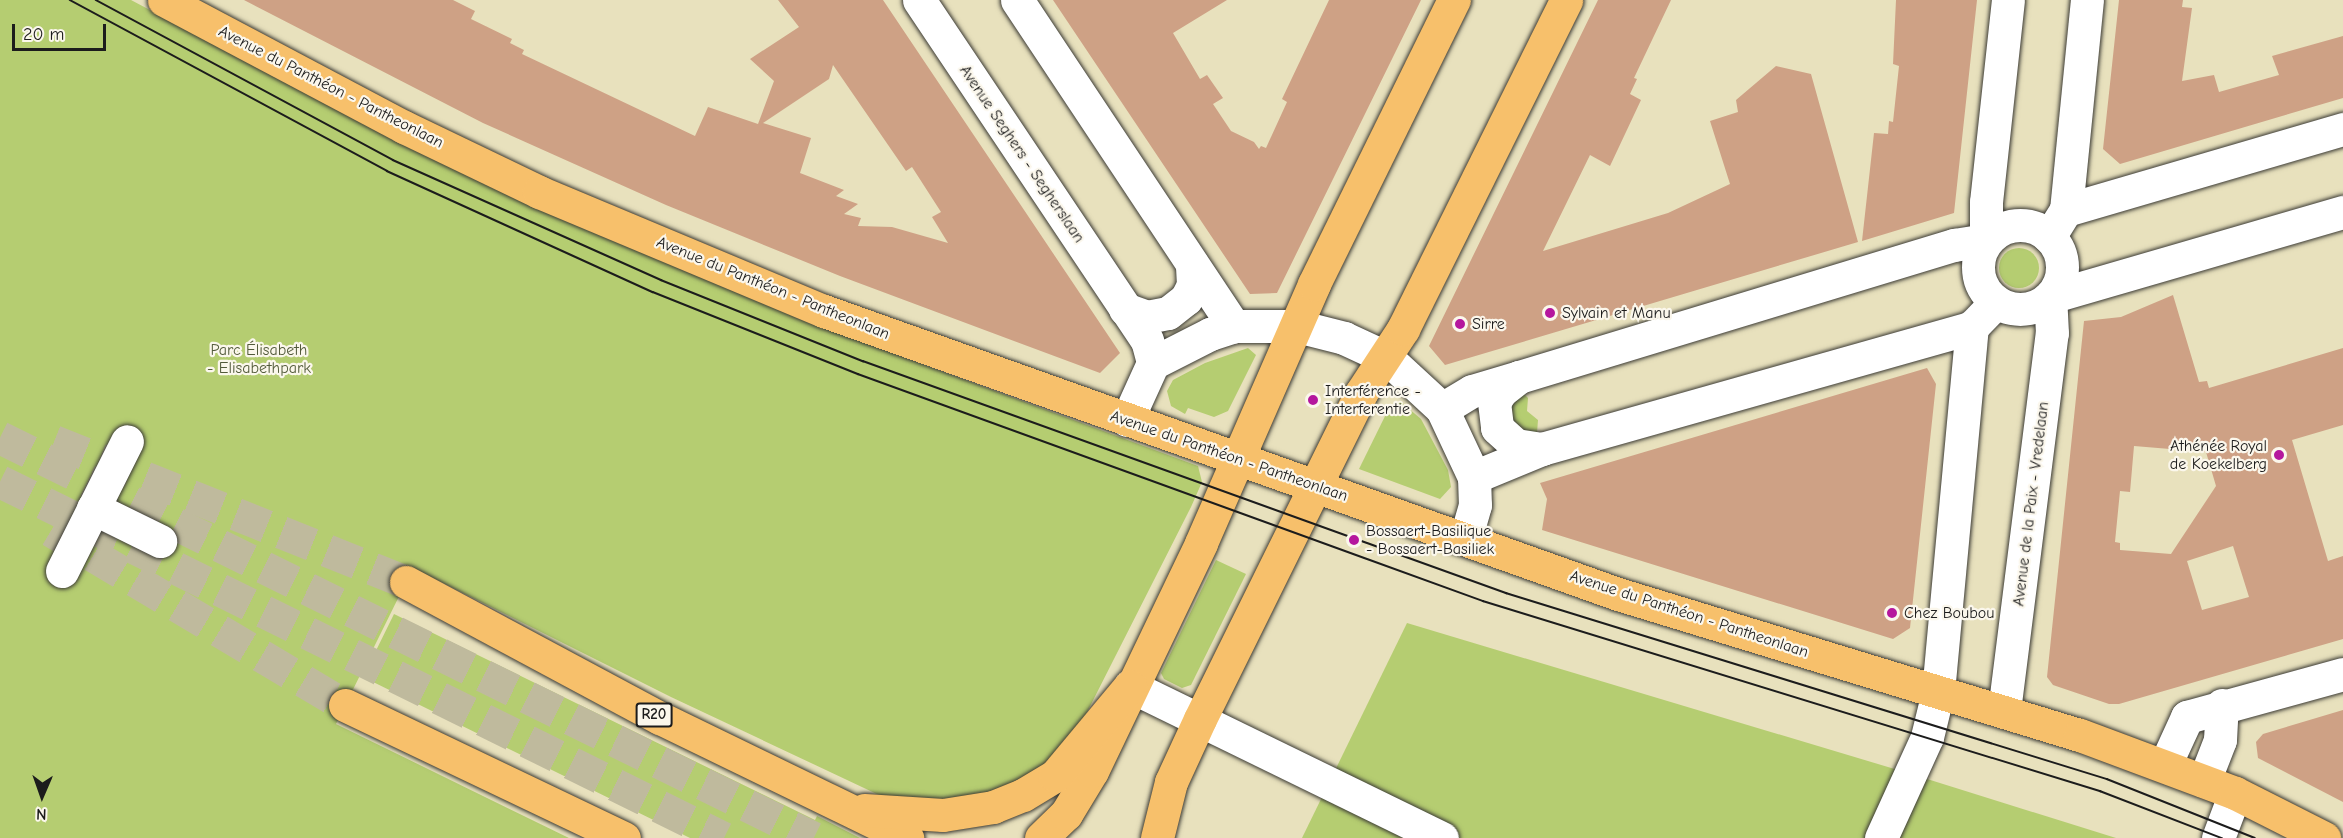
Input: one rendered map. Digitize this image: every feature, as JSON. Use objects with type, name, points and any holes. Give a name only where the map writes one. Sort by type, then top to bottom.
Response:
[{"type":"main road","name":"Avenue du Panthéon - Pantheonlaan","points":[[164,0],[404,127],[539,192],[824,311],[1618,594],[2004,711],[2165,765],[2235,793],[2324,838]]},
{"type":"main road","points":[[1041,838],[1066,814],[1078,795],[1238,459],[1297,326],[1454,0]]},
{"type":"main road","points":[[1157,838],[1171,782],[1200,719],[1362,393],[1387,358],[1566,0]]},
{"type":"main road","name":"R20","points":[[406,582],[660,718],[822,799],[907,838]]},
{"type":"main road","points":[[822,799],[866,810],[933,815],[1005,802],[1055,776],[1130,686]]},
{"type":"main road","points":[[345,705],[624,838]]},
{"type":"street","name":"Avenue Seghers - Segherslaan","points":[[919,0],[1147,340],[1154,363]]},
{"type":"street","points":[[1017,0],[1234,326]]},
{"type":"street","points":[[1986,240],[1986,202],[2008,0]]},
{"type":"street","points":[[2050,297],[2059,283],[2063,267],[2059,250],[2058,223],[2086,0]]},
{"type":"street","points":[[2343,129],[2211,176],[2058,223],[2037,228],[2014,225],[1992,233],[1986,240],[1978,261],[1978,273],[1981,284],[1996,302],[2024,310],[2050,297],[2204,247],[2343,212]]},
{"type":"street","points":[[1442,409],[1472,391],[1953,245],[1986,240]]},
{"type":"street","points":[[1125,309],[1147,317],[1168,313],[1186,299],[1193,285],[1192,264]]},
{"type":"street","name":"Avenue de la Paix - Vredelaan","points":[[2004,711],[2052,333],[2050,297]]},
{"type":"street","points":[[1474,477],[1542,449],[1972,327],[1996,302]]},
{"type":"street","points":[[1127,420],[1154,363],[1234,326],[1297,326],[1344,338],[1387,358],[1442,409],[1474,477],[1475,505],[1465,539]]},
{"type":"street","points":[[1881,838],[1927,738],[1938,692],[1972,327]]},
{"type":"street","points":[[1519,377],[1501,391],[1494,402],[1497,428],[1516,444],[1542,449]]},
{"type":"street","points":[[62,571],[127,441]]},
{"type":"street","points":[[93,508],[160,541]]},
{"type":"street","points":[[2165,765],[2187,717],[2222,705],[2343,674]]},
{"type":"street","points":[[1130,686],[1442,838]]},
{"type":"street","points":[[2204,781],[2220,740],[2222,705]]},
{"type":"street","points":[[2218,838],[2235,793]]},
{"type":"green space","name":"Parc Élisabeth - Elisabethpark","points":[[0,0],[131,0],[329,105],[579,226],[854,339],[1198,466],[1202,482],[1191,507],[1078,730],[1041,773],[962,803],[881,796],[671,697],[413,568],[336,724],[569,838],[0,838]]},
{"type":"green space","points":[[2019,248],[2027,249],[2033,254],[2038,260],[2038,276],[2033,282],[2027,287],[2019,288],[2011,287],[2005,282],[2000,276],[1999,268],[2000,260],[2005,254],[2011,249]]},
{"type":"green space","points":[[1248,348],[1256,355],[1228,411],[1214,417],[1188,408],[1185,414],[1171,406],[1167,391],[1173,380],[1205,363]]},
{"type":"green space","points":[[1523,393],[1528,398],[1527,411],[1538,420],[1537,433],[1523,434],[1508,414],[1512,400]]},
{"type":"green space","points":[[1401,402],[1421,419],[1448,470],[1451,487],[1440,499],[1359,469],[1390,406]]},
{"type":"green space","points":[[1216,560],[1246,574],[1191,685],[1182,688],[1164,679],[1161,673]]},
{"type":"green space","points":[[394,614],[815,820],[817,816],[860,838],[690,838],[363,677]]},
{"type":"green space","points":[[1407,623],[1908,773],[2116,838],[1302,838]]},
{"type":"building","points":[[244,0],[453,0],[475,11],[471,19],[512,39],[510,43],[524,50],[522,54],[695,136],[708,107],[758,124],[774,81],[750,59],[799,27],[778,0],[883,0],[1120,353],[1100,373],[840,276],[666,205],[483,123]],"holes":[[[833,65],[906,171],[912,167],[941,212],[932,217],[948,243],[892,227],[858,226],[861,218],[844,214],[858,204],[836,196],[844,190],[800,173],[811,138],[763,123],[829,79]]]},
{"type":"building","points":[[1053,0],[1227,0],[1173,33],[1200,79],[1207,75],[1223,98],[1213,104],[1231,131],[1254,142],[1259,149],[1261,146],[1266,148],[1287,102],[1282,99],[1329,0],[1421,0],[1277,293],[1250,294]]},
{"type":"building","points":[[1598,0],[1671,0],[1634,78],[1637,79],[1630,94],[1641,100],[1610,166],[1590,155],[1543,251],[1668,213],[1730,184],[1710,121],[1738,112],[1736,100],[1776,66],[1811,74],[1858,242],[1445,365],[1429,346]]},
{"type":"building","points":[[1896,0],[1977,0],[1954,213],[1862,241],[1874,133],[1888,134],[1889,121],[1893,122],[1899,66],[1893,64]]},
{"type":"building","points":[[2119,0],[2183,0],[2182,7],[2192,8],[2182,81],[2214,75],[2219,92],[2279,75],[2272,56],[2343,36],[2343,98],[2120,164],[2103,149]]},
{"type":"building","points":[[2173,295],[2199,382],[2207,381],[2209,388],[2343,348],[2343,425],[2292,440],[2328,561],[2343,556],[2343,639],[2119,704],[2109,704],[2053,685],[2047,677],[2084,321],[2121,317]],"holes":[[[2134,446],[2206,452],[2216,486],[2171,554],[2120,550],[2120,543],[2115,542],[2120,491],[2130,492]],[[2233,546],[2249,597],[2202,610],[2187,561]]]},
{"type":"building","points":[[1927,368],[1936,384],[1910,628],[1893,639],[1542,530],[1547,499],[1540,483]]},
{"type":"building","points":[[2343,710],[2343,802],[2258,758],[2256,742],[2263,734]]},
{"type":"tunnel","points":[[0,437],[814,838]]},
{"type":"tunnel","points":[[54,441],[406,582]]},
{"type":"tunnel","points":[[0,481],[724,838]]},
{"type":"tunnel","points":[[51,530],[345,705]]},
{"type":"tram line","points":[[70,0],[387,171],[653,292],[858,374],[1483,601],[2100,791],[2222,838]]},
{"type":"tram line","points":[[96,0],[393,160],[661,280],[863,361],[1506,593],[2107,779],[2255,838]]},
{"type":"place","name":"Sylvain et Manu","points":[[1550,313]]},
{"type":"place","name":"Sirre","points":[[1460,324]]},
{"type":"place","name":"Interférence - Interferentie","points":[[1313,400]]},
{"type":"place","name":"Athénée Royal de Koekelberg","points":[[2279,455]]},
{"type":"place","name":"Bossaert-Basilique - Bossaert-Basiliek","points":[[1354,540]]},
{"type":"place","name":"Chez Boubou","points":[[1892,613]]}]
